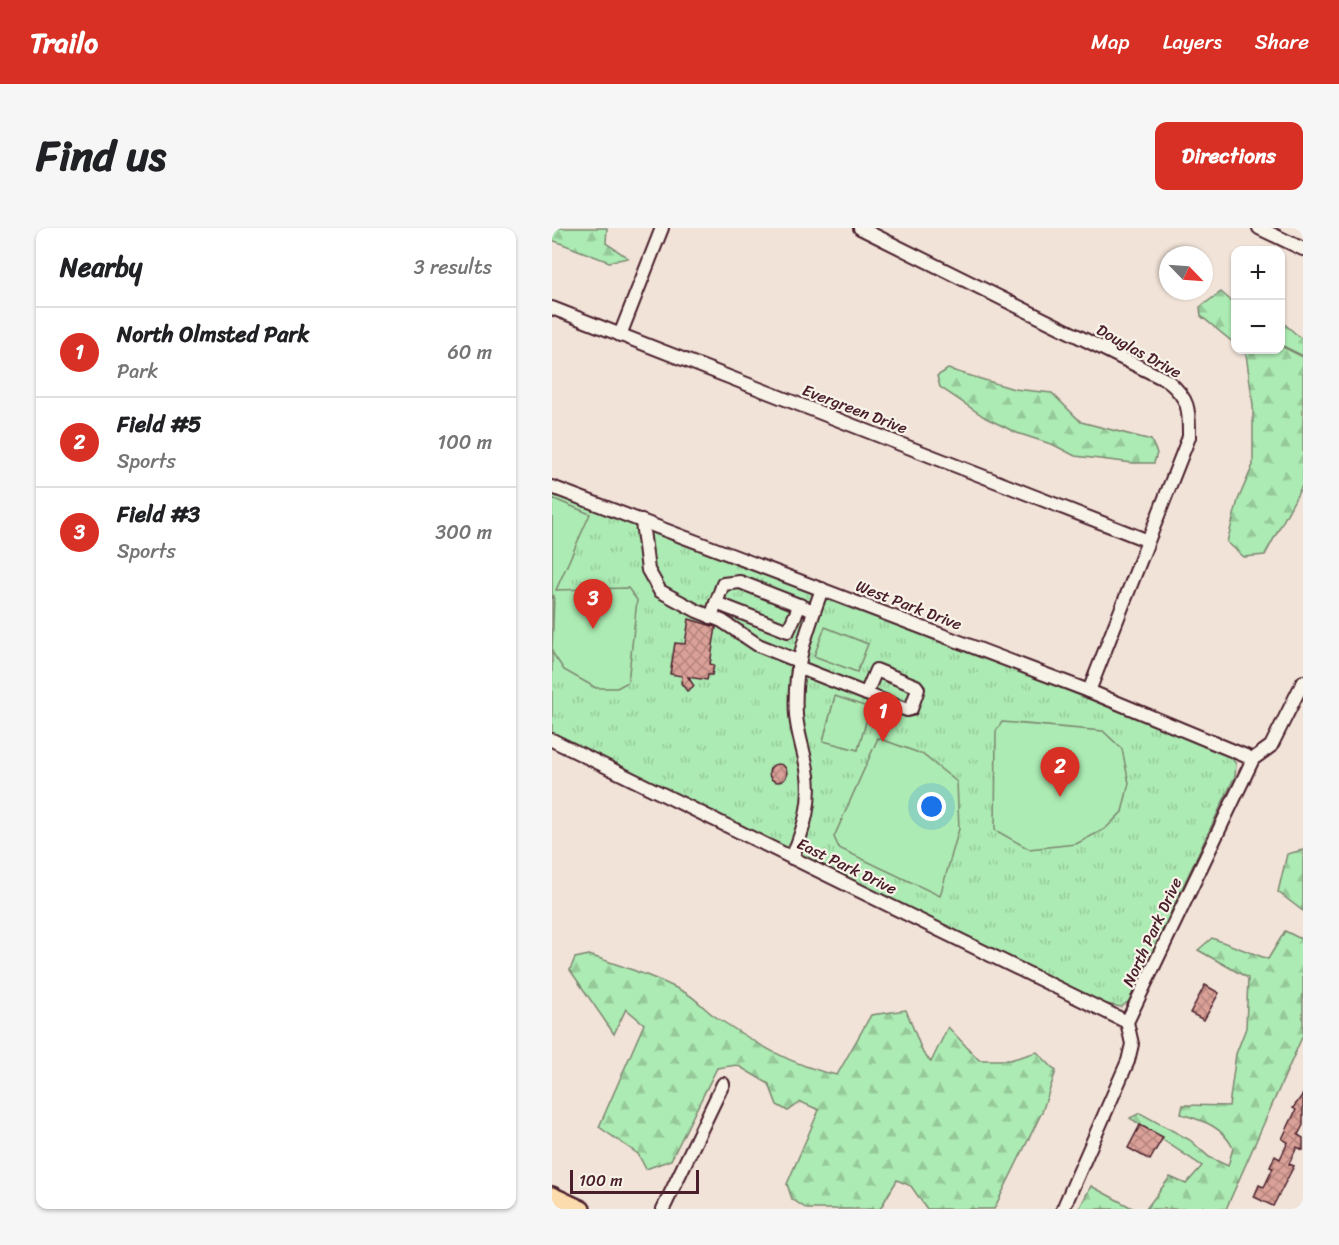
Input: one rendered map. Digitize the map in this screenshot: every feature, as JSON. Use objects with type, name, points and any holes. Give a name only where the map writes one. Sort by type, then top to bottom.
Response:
[{"type":"main road","points":[[552,1194],[582,1209]]},
{"type":"street","points":[[620,335],[662,228]]},
{"type":"street","name":"Douglas Drive","points":[[860,228],[1168,381],[1183,394],[1189,414],[1189,437],[1146,540],[1089,691]]},
{"type":"street","points":[[1259,228],[1303,249]]},
{"type":"street","name":"Evergreen Drive","points":[[552,308],[1146,540]]},
{"type":"street","name":"West Park Drive","points":[[552,487],[1089,691],[1252,759]]},
{"type":"street","points":[[642,522],[648,570],[653,582],[669,598],[722,621],[758,645],[866,694]]},
{"type":"street","points":[[711,617],[723,584],[731,581],[740,582],[814,611]]},
{"type":"street","points":[[792,858],[806,823],[810,797],[808,771],[796,716],[798,664],[822,590]]},
{"type":"street","points":[[716,603],[788,631],[800,605]]},
{"type":"street","name":"North Park Drive","points":[[1127,1023],[1252,759],[1271,746],[1303,682]]},
{"type":"street","name":"East Park Drive","points":[[552,740],[1127,1023]]},
{"type":"street","points":[[1063,1209],[1128,1060],[1132,1044],[1127,1023]]},
{"type":"street","points":[[663,1209],[723,1084]]},
{"type":"green space","points":[[552,228],[607,228],[606,243],[628,258],[609,262],[552,240]]},
{"type":"green space","points":[[1221,292],[1231,301],[1231,341],[1201,316],[1200,307],[1213,300]]},
{"type":"green space","points":[[1285,324],[1303,340],[1303,356],[1285,347]]},
{"type":"green space","points":[[1285,348],[1303,357],[1303,484],[1265,555],[1244,557],[1227,542],[1238,500],[1253,465],[1253,405],[1246,354],[1285,354]]},
{"type":"green space","points":[[948,369],[1014,389],[1052,393],[1081,422],[1151,440],[1157,453],[1154,463],[1133,463],[1075,456],[1054,445],[1017,433],[986,418],[940,387],[937,376]]},
{"type":"green space","points":[[552,492],[1039,679],[1230,756],[1236,764],[1235,776],[1129,1001],[1121,1007],[1102,1003],[552,733]]},
{"type":"green space","points":[[552,498],[590,514],[556,590],[628,588],[637,600],[628,682],[617,688],[596,688],[564,670],[552,652],[554,595],[552,599]]},
{"type":"green space","points":[[825,627],[868,644],[857,672],[814,656]]},
{"type":"green space","points":[[835,696],[870,708],[858,750],[823,741]]},
{"type":"green space","points":[[1002,722],[1103,731],[1122,749],[1129,783],[1122,812],[1105,829],[1076,844],[1029,849],[995,830],[996,731]]},
{"type":"green space","points":[[878,738],[922,754],[957,782],[959,829],[940,896],[839,848],[834,837]]},
{"type":"green space","points":[[1303,850],[1303,911],[1278,892],[1287,854]]},
{"type":"green space","points":[[1285,931],[1303,940],[1303,1035],[1226,1209],[1146,1209],[1170,1177],[1186,1184],[1202,1166],[1130,1118],[1140,1113],[1190,1140],[1209,1157],[1228,1166],[1233,1148],[1218,1129],[1181,1114],[1183,1105],[1229,1106],[1236,1054],[1246,1028],[1248,978],[1198,950],[1212,938],[1268,959]]},
{"type":"green space","points":[[589,955],[673,986],[688,994],[713,1015],[757,1043],[788,1059],[820,1071],[837,1075],[871,1015],[906,1010],[923,1053],[931,1062],[948,1027],[979,1060],[1010,1060],[1037,1052],[1056,1071],[1042,1112],[994,1209],[927,1209],[911,1186],[897,1180],[880,1209],[807,1209],[792,1199],[787,1184],[819,1110],[801,1102],[788,1111],[777,1105],[769,1084],[737,1065],[717,1068],[671,1160],[646,1169],[638,1154],[599,1127],[644,1024],[626,1009],[614,1034],[570,970],[575,958]]},
{"type":"green space","points":[[1091,1186],[1134,1209],[1079,1209]]},
{"type":"building","points":[[689,619],[716,627],[710,664],[714,665],[712,675],[708,675],[707,680],[688,677],[694,686],[687,691],[681,683],[682,676],[670,674],[675,643],[685,644]]},
{"type":"building","points":[[778,764],[784,767],[787,773],[784,779],[778,782],[772,779],[769,773],[772,767]]},
{"type":"building","points":[[1205,985],[1219,993],[1204,1020],[1190,1013]]},
{"type":"building","points":[[1303,1094],[1303,1125],[1298,1135],[1303,1138],[1303,1150],[1297,1147],[1289,1164],[1294,1166],[1273,1206],[1254,1197],[1259,1185],[1264,1187],[1273,1168],[1270,1167],[1275,1156],[1280,1159],[1288,1142],[1282,1139],[1296,1110],[1293,1108]]},
{"type":"building","points":[[1140,1125],[1163,1137],[1150,1160],[1128,1148]]},
{"type":"place","name":"Field #3","points":[[593,629]]},
{"type":"place","name":"North Olmsted Park","points":[[883,742]]},
{"type":"place","name":"Field #5","points":[[1060,797]]}]
